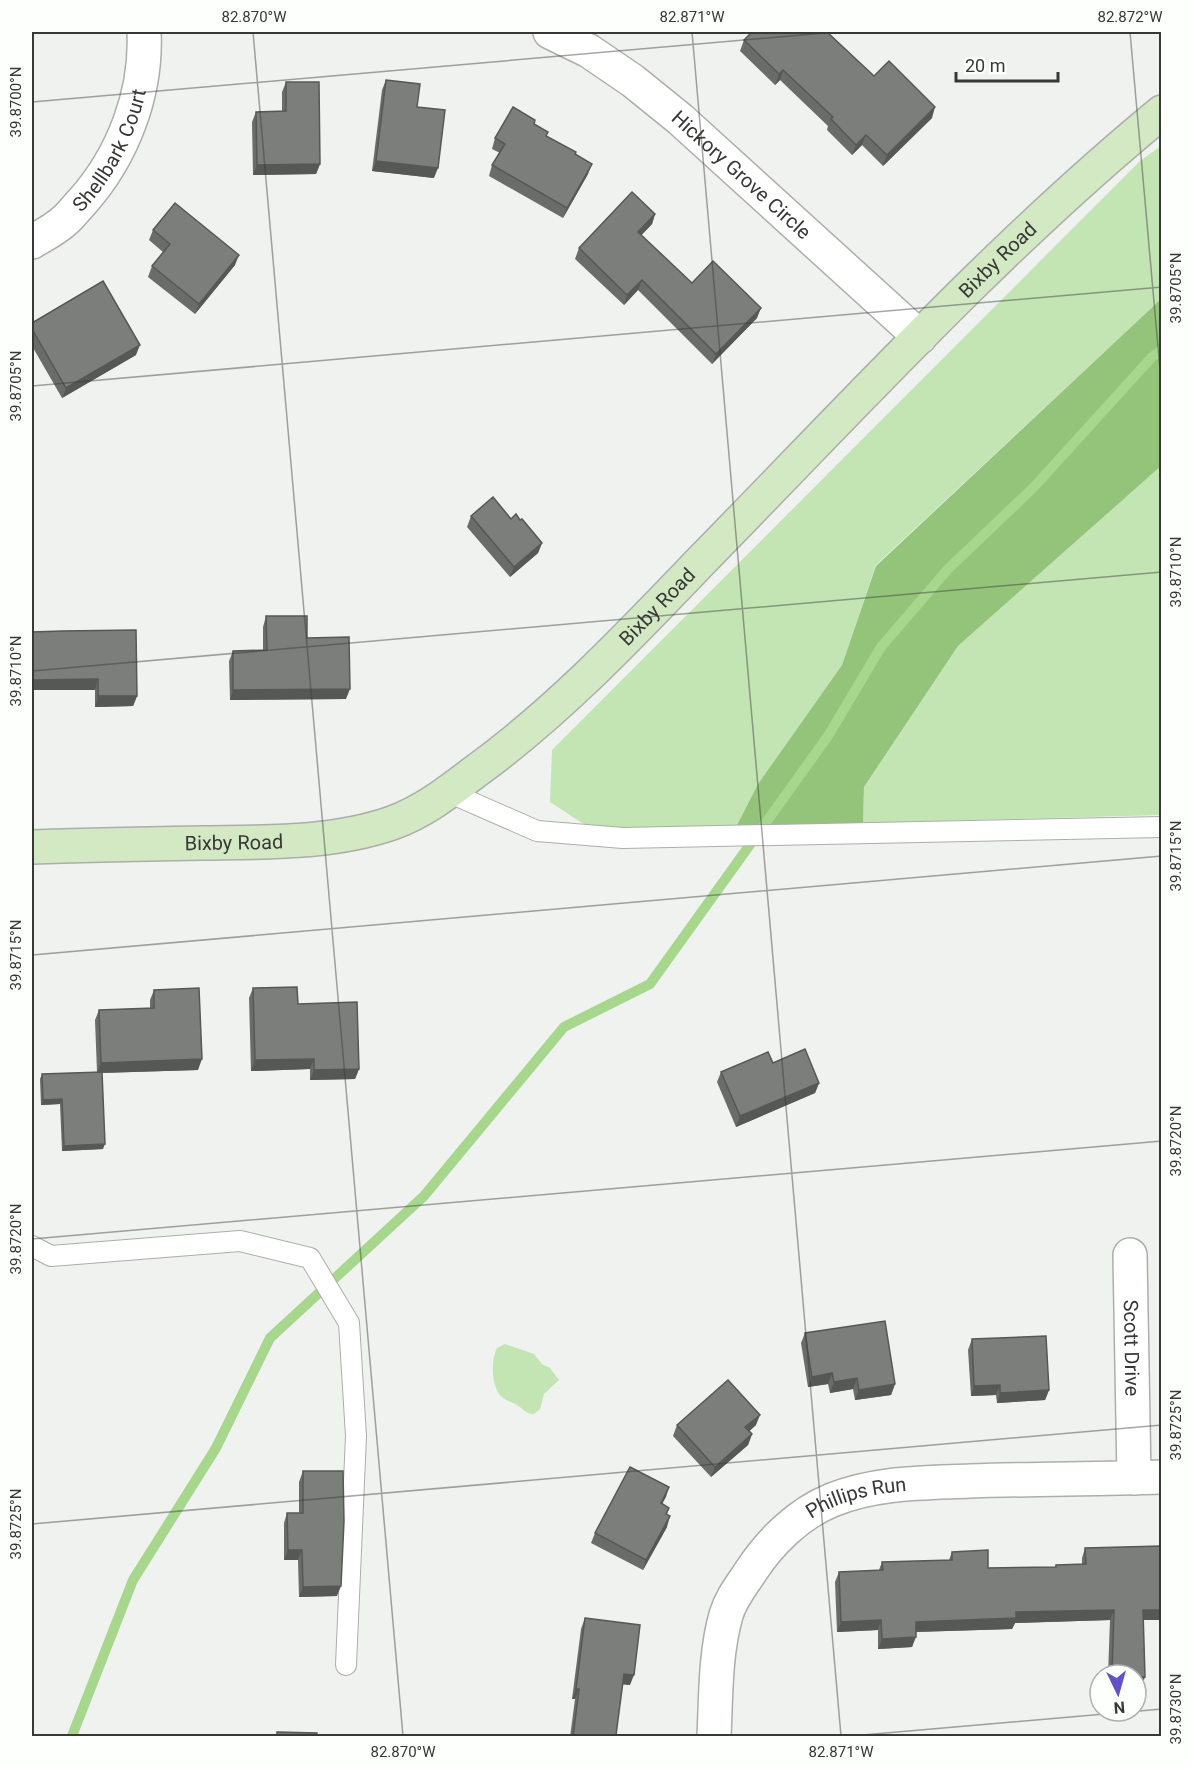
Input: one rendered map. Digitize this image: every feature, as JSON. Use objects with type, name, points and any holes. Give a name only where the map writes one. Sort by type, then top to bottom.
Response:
[{"type":"street","name":"Shellbark Court","points":[[32,242],[64,222],[92,191],[115,157],[128,129],[137,97],[143,65],[144,32]]},
{"type":"street","name":"Hickory Grove Circle","points":[[550,32],[589,51],[633,81],[680,119],[920,337]]},
{"type":"street","name":"Bixby Road","points":[[32,847],[242,843],[344,835],[370,830],[424,808],[497,756],[566,696],[636,629],[920,337],[1054,205],[1161,112]]},
{"type":"street","name":"Scott Drive","points":[[1130,1255],[1148,1478]]},
{"type":"street","name":"Phillips Run","points":[[714,1737],[717,1654],[727,1612],[736,1592],[761,1556],[792,1525],[829,1501],[850,1493],[896,1484],[1148,1478]]},
{"type":"lane","points":[[448,792],[537,831],[623,838],[1161,827]]},
{"type":"lane","points":[[32,1246],[51,1257],[240,1240],[310,1258],[348,1323],[356,1436],[346,1665]]},
{"type":"green space","points":[[1161,146],[1161,299],[876,565],[842,665],[758,784],[736,827],[596,832],[550,802],[552,750],[1140,161]]},
{"type":"green space","points":[[1161,299],[1161,466],[958,646],[864,787],[863,823],[736,827],[758,784],[842,665],[876,566]]},
{"type":"green space","points":[[1161,466],[1161,815],[863,823],[864,787],[958,646]]},
{"type":"green space","points":[[505,1344],[534,1354],[542,1364],[550,1368],[559,1380],[544,1394],[540,1409],[534,1414],[504,1399],[497,1390],[493,1372],[494,1359],[497,1348]]},
{"type":"building","points":[[752,32],[827,32],[874,76],[889,61],[935,107],[887,155],[866,135],[856,145],[831,119],[833,117],[783,70],[779,74],[744,40]]},
{"type":"building","points":[[386,80],[420,84],[417,107],[445,110],[438,168],[376,161]]},
{"type":"building","points":[[286,82],[319,82],[320,164],[257,165],[256,112],[286,111]]},
{"type":"building","points":[[513,107],[535,120],[534,124],[548,132],[546,136],[576,152],[575,154],[592,164],[567,208],[492,165],[505,144],[495,138]]},
{"type":"building","points":[[632,192],[655,214],[638,232],[692,283],[713,261],[761,308],[716,354],[642,280],[627,295],[579,248]]},
{"type":"building","points":[[175,203],[239,255],[199,304],[152,266],[170,244],[153,230]]},
{"type":"building","points":[[103,281],[140,345],[66,388],[32,329],[32,323]]},
{"type":"building","points":[[493,497],[511,519],[516,514],[520,520],[522,519],[542,543],[514,567],[471,516]]},
{"type":"building","points":[[266,616],[307,616],[307,638],[349,637],[350,689],[233,690],[233,651],[267,650]]},
{"type":"building","points":[[136,630],[137,696],[98,696],[98,679],[32,680],[32,632]]},
{"type":"building","points":[[297,987],[298,1004],[357,1002],[359,1069],[314,1070],[314,1059],[255,1060],[253,988]]},
{"type":"building","points":[[199,988],[202,1059],[101,1063],[99,1010],[154,1008],[154,990]]},
{"type":"building","points":[[805,1049],[819,1083],[740,1116],[721,1072],[768,1052],[773,1063]]},
{"type":"building","points":[[102,1072],[105,1144],[64,1146],[62,1099],[43,1100],[42,1074]]},
{"type":"building","points":[[885,1321],[895,1384],[859,1390],[857,1378],[834,1382],[832,1373],[812,1377],[805,1333]]},
{"type":"building","points":[[1046,1336],[1049,1390],[1000,1393],[1000,1385],[974,1386],[972,1339]]},
{"type":"building","points":[[728,1380],[760,1415],[745,1427],[752,1434],[715,1467],[677,1425]]},
{"type":"building","points":[[630,1467],[669,1487],[661,1503],[669,1508],[666,1514],[670,1516],[646,1560],[595,1533]]},
{"type":"building","points":[[303,1471],[343,1471],[344,1521],[341,1586],[303,1587],[302,1550],[288,1550],[287,1513],[303,1513]]},
{"type":"building","points":[[1161,1546],[1161,1610],[1143,1610],[1145,1663],[1112,1663],[1114,1610],[1016,1612],[1016,1618],[916,1622],[916,1637],[882,1639],[881,1620],[841,1622],[839,1572],[883,1570],[882,1562],[952,1560],[952,1552],[988,1550],[988,1568],[1056,1567],[1056,1565],[1086,1564],[1085,1548]]},
{"type":"building","points":[[585,1618],[640,1625],[634,1675],[624,1674],[616,1735],[625,1737],[573,1737],[579,1689],[576,1689]]},
{"type":"building","points":[[277,1732],[317,1733],[316,1737],[277,1737]]},
{"type":"waterway","points":[[72,1736],[133,1580],[216,1448],[270,1338],[424,1196],[564,1027],[650,984],[828,736],[881,647],[948,569],[1034,487],[1152,357],[1162,350]]}]
